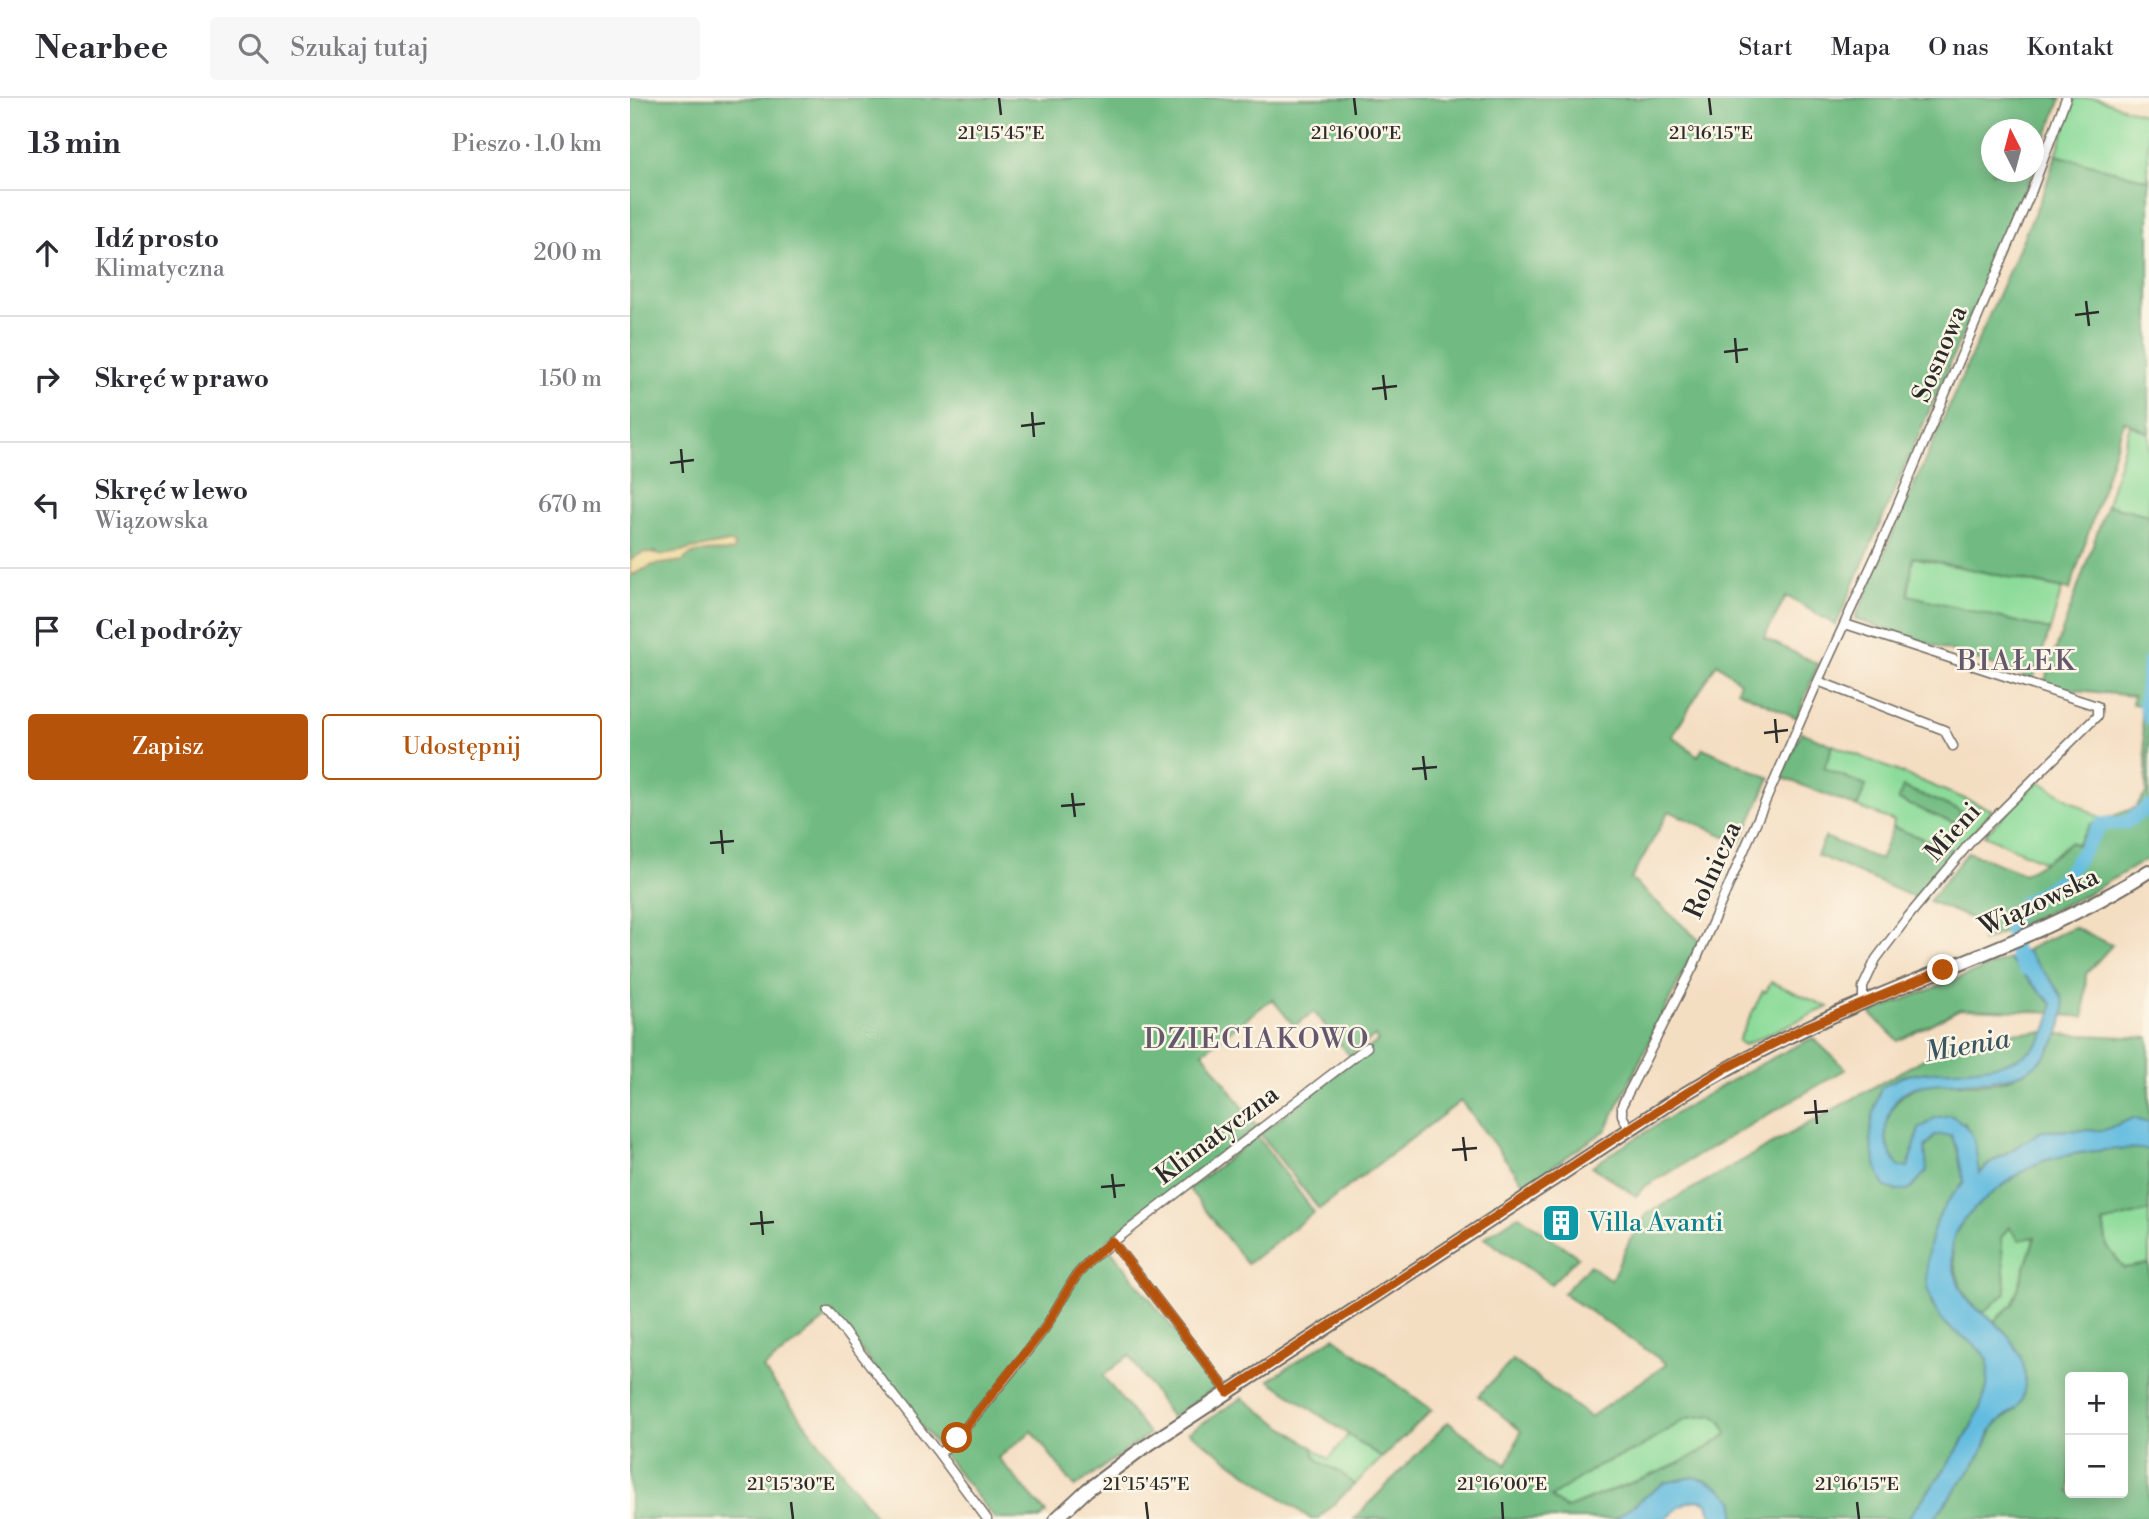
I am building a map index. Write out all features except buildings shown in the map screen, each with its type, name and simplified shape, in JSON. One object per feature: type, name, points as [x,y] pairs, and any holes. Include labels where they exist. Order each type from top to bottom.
[{"type":"main road","name":"Wiązowska","points":[[1056,1519],[1114,1468],[1629,1129],[1750,1055],[1863,1002],[2027,935],[2091,905],[2149,871]]},
{"type":"street","name":"Sosnowa","points":[[1845,624],[2032,190],[2066,98]]},
{"type":"street","name":"Rolnicza","points":[[1629,1129],[1622,1115],[1622,1105],[1693,967],[1845,624]]},
{"type":"street","name":"Mieni","points":[[1845,624],[2097,706],[2097,716],[1990,821],[1907,918],[1876,959],[1863,987],[1863,1002]]},
{"type":"street","points":[[1818,681],[1944,730],[1953,746]]},
{"type":"street","name":"Klimatyczna","points":[[939,1454],[957,1438],[1037,1338],[1076,1276],[1091,1259],[1367,1047]]},
{"type":"street","points":[[1112,1241],[1228,1392]]},
{"type":"street","points":[[828,1311],[987,1519]]},
{"type":"green space","points":[[630,98],[2061,98],[2044,143],[2044,119],[1981,119],[1981,182],[2029,182],[1836,625],[1786,596],[1764,638],[1818,664],[1797,718],[1737,690],[1740,682],[1717,663],[1672,736],[1698,756],[1703,748],[1770,778],[1740,843],[1669,811],[1631,879],[1699,940],[1606,1130],[1525,1185],[1461,1101],[1319,1209],[1260,1134],[1378,1041],[1375,1036],[1350,1056],[1314,1012],[1294,1026],[1272,999],[1203,1052],[1257,1127],[1105,1242],[1218,1386],[1171,1417],[1129,1355],[1103,1376],[1149,1434],[1075,1487],[1032,1431],[998,1458],[1046,1513],[1040,1519],[995,1519],[832,1314],[763,1369],[878,1519],[630,1519],[630,576],[653,565],[683,561],[699,552],[732,551],[729,542],[661,555],[654,552],[630,560]]},
{"type":"green space","points":[[2075,98],[2096,98],[2148,116],[2149,113],[2148,180],[2056,155]]},
{"type":"green space","points":[[2056,155],[2147,180],[2149,178],[2149,433],[2124,421],[2070,590],[1913,557],[1908,595],[2050,630],[2033,679],[1855,619],[2045,189]]},
{"type":"green space","points":[[2130,425],[2149,433],[2149,515],[2107,505]]},
{"type":"green space","points":[[2107,505],[2149,515],[2149,858],[2085,895],[1982,942],[1980,922],[1929,901],[1968,852],[2024,874],[2057,854],[2070,842],[2077,845],[2091,824],[2135,808],[2146,794],[2146,758],[2140,705],[2132,704],[2133,696],[2060,688],[2044,683]]},
{"type":"green space","points":[[1913,557],[2062,589],[2050,630],[1908,595]]},
{"type":"green space","points":[[1801,732],[1833,745],[1824,768],[1866,786],[1857,807],[1781,777]]},
{"type":"green space","points":[[1833,745],[1992,810],[1954,855],[1951,850],[1893,827],[1894,821],[1857,807],[1866,786],[1823,768]],"holes":[[[1903,788],[1960,811],[1956,823],[1898,800]]]},
{"type":"green space","points":[[2039,781],[2103,820],[2091,824],[2077,845],[2070,842],[2045,862],[1984,835]]},
{"type":"green space","points":[[1903,787],[1961,811],[1956,824],[1898,800]]},
{"type":"green space","points":[[1893,827],[1951,850],[1954,855],[1918,899],[1817,855],[1825,837],[1880,860]]},
{"type":"green space","points":[[2073,927],[2112,945],[2086,974],[2084,1017],[2063,1015],[2055,988],[2026,950]]},
{"type":"green space","points":[[2008,959],[2052,1004],[2051,1012],[1960,1009],[1898,1041],[1870,1013]]},
{"type":"green space","points":[[1771,982],[1828,1007],[1744,1045],[1738,1041],[1763,991],[1766,992]]},
{"type":"green space","points":[[2046,1032],[2035,1046],[2007,1063],[1900,1077],[1875,1105],[1895,1190],[1935,1135],[1951,1134],[1957,1148],[1964,1183],[1945,1205],[1931,1303],[1946,1325],[1973,1343],[1988,1359],[1987,1387],[1974,1421],[1942,1473],[1907,1519],[1735,1519],[1735,1502],[1664,1483],[1615,1519],[1354,1519],[1448,1422],[1507,1465],[1521,1431],[1478,1396],[1513,1360],[1590,1417],[1667,1364],[1563,1293],[1590,1265],[1611,1280],[1629,1242],[1647,1214],[1970,1033]],"holes":[[[1713,1415],[1722,1422],[1727,1434],[1709,1447],[1669,1467],[1566,1509],[1551,1497],[1599,1465],[1636,1450],[1687,1418]]]},
{"type":"green space","points":[[2058,1034],[2149,1038],[2149,1123],[2133,1118],[2105,1130],[2042,1131],[1991,1162],[1978,1174],[1965,1123],[1919,1129],[1908,1167],[1899,1167],[1887,1146],[1885,1134],[1895,1103],[1907,1092],[1938,1083],[1992,1083],[2009,1079],[2055,1042]]},
{"type":"green space","points":[[1813,1038],[1846,1069],[1644,1187],[1636,1196],[1592,1166],[1728,1082]]},
{"type":"green space","points":[[1257,1136],[1314,1212],[1247,1264],[1189,1189]]},
{"type":"green space","points":[[2135,1147],[2149,1150],[2149,1211],[2103,1223],[2107,1246],[2124,1268],[2149,1264],[2149,1519],[1934,1519],[1980,1457],[1995,1425],[2016,1409],[2009,1336],[1994,1321],[2013,1304],[2035,1237],[2019,1240],[2009,1227],[2001,1238],[2006,1293],[1983,1313],[1969,1301],[1961,1286],[1953,1256],[1954,1237],[1977,1205],[2012,1178],[2044,1161]]},
{"type":"green space","points":[[2149,1211],[2149,1264],[2124,1268],[2107,1246],[2103,1222]]},
{"type":"green space","points":[[1519,1215],[1578,1257],[1551,1284],[1484,1238]]},
{"type":"green space","points":[[2009,1227],[2035,1236],[2013,1304],[1994,1321],[1983,1313],[2006,1293],[2001,1238]]},
{"type":"green space","points":[[1334,1337],[1432,1410],[1382,1458],[1269,1380]]},
{"type":"green space","points":[[1242,1398],[1312,1447],[1319,1461],[1341,1473],[1354,1485],[1318,1519],[1311,1519],[1189,1432]]},
{"type":"green space","points":[[1713,1415],[1722,1422],[1728,1434],[1690,1458],[1566,1509],[1550,1497],[1599,1465],[1636,1450],[1687,1418]]},
{"type":"green space","points":[[1348,1435],[1382,1458],[1354,1485],[1341,1473],[1319,1461],[1312,1447],[1329,1459]]},
{"type":"sand","points":[[730,542],[735,546],[733,551],[699,552],[683,561],[653,565],[630,576],[630,560],[644,552],[661,555]]},
{"type":"water","points":[[2026,950],[2057,988],[2063,1002],[2064,1011],[2056,1039],[2045,1056],[2018,1075],[1985,1081],[1922,1085],[1902,1094],[1891,1109],[1886,1128],[1887,1146],[1895,1162],[1899,1167],[1908,1167],[1919,1129],[1935,1118],[1950,1115],[1971,1133],[1979,1174],[1991,1163],[2042,1131],[2105,1130],[2133,1118],[2149,1123],[2149,1150],[2091,1151],[2034,1165],[1975,1208],[1957,1230],[1952,1256],[1959,1283],[1972,1305],[2001,1328],[2014,1345],[2023,1364],[2025,1384],[2019,1405],[1995,1425],[1978,1459],[1934,1519],[1907,1519],[1953,1456],[1974,1421],[1987,1387],[1988,1359],[1947,1325],[1937,1313],[1928,1282],[1929,1248],[1938,1217],[1964,1183],[1957,1148],[1951,1135],[1935,1135],[1925,1147],[1927,1171],[1909,1190],[1895,1190],[1885,1187],[1875,1161],[1871,1138],[1873,1115],[1881,1088],[1898,1078],[1926,1072],[1997,1065],[2018,1058],[2035,1047],[2047,1029],[2052,1004],[2008,959]]},
{"type":"water","points":[[1693,1477],[1711,1483],[1735,1502],[1735,1519],[1714,1519],[1706,1502],[1694,1500],[1684,1504],[1665,1519],[1615,1519],[1664,1483]]},
{"type":"waterway","name":"Mienia","points":[[2149,662],[2145,704],[2149,718]]},
{"type":"waterway","name":"Mienia","points":[[2025,969],[2012,940],[2013,916],[2019,908],[2063,877],[2102,824],[2125,823],[2149,807]]},
{"type":"place","name":"Villa Avanti","points":[[1561,1223]]},
{"type":"district","name":"BIAŁEK","points":[[2017,661]]},
{"type":"district","name":"DZIECIAKOWO","points":[[1257,1039]]},
{"type":"route","points":[[957,1438],[1045,1328],[1076,1276],[1112,1241],[1228,1392],[1726,1068],[1802,1029],[1943,970]]}]
